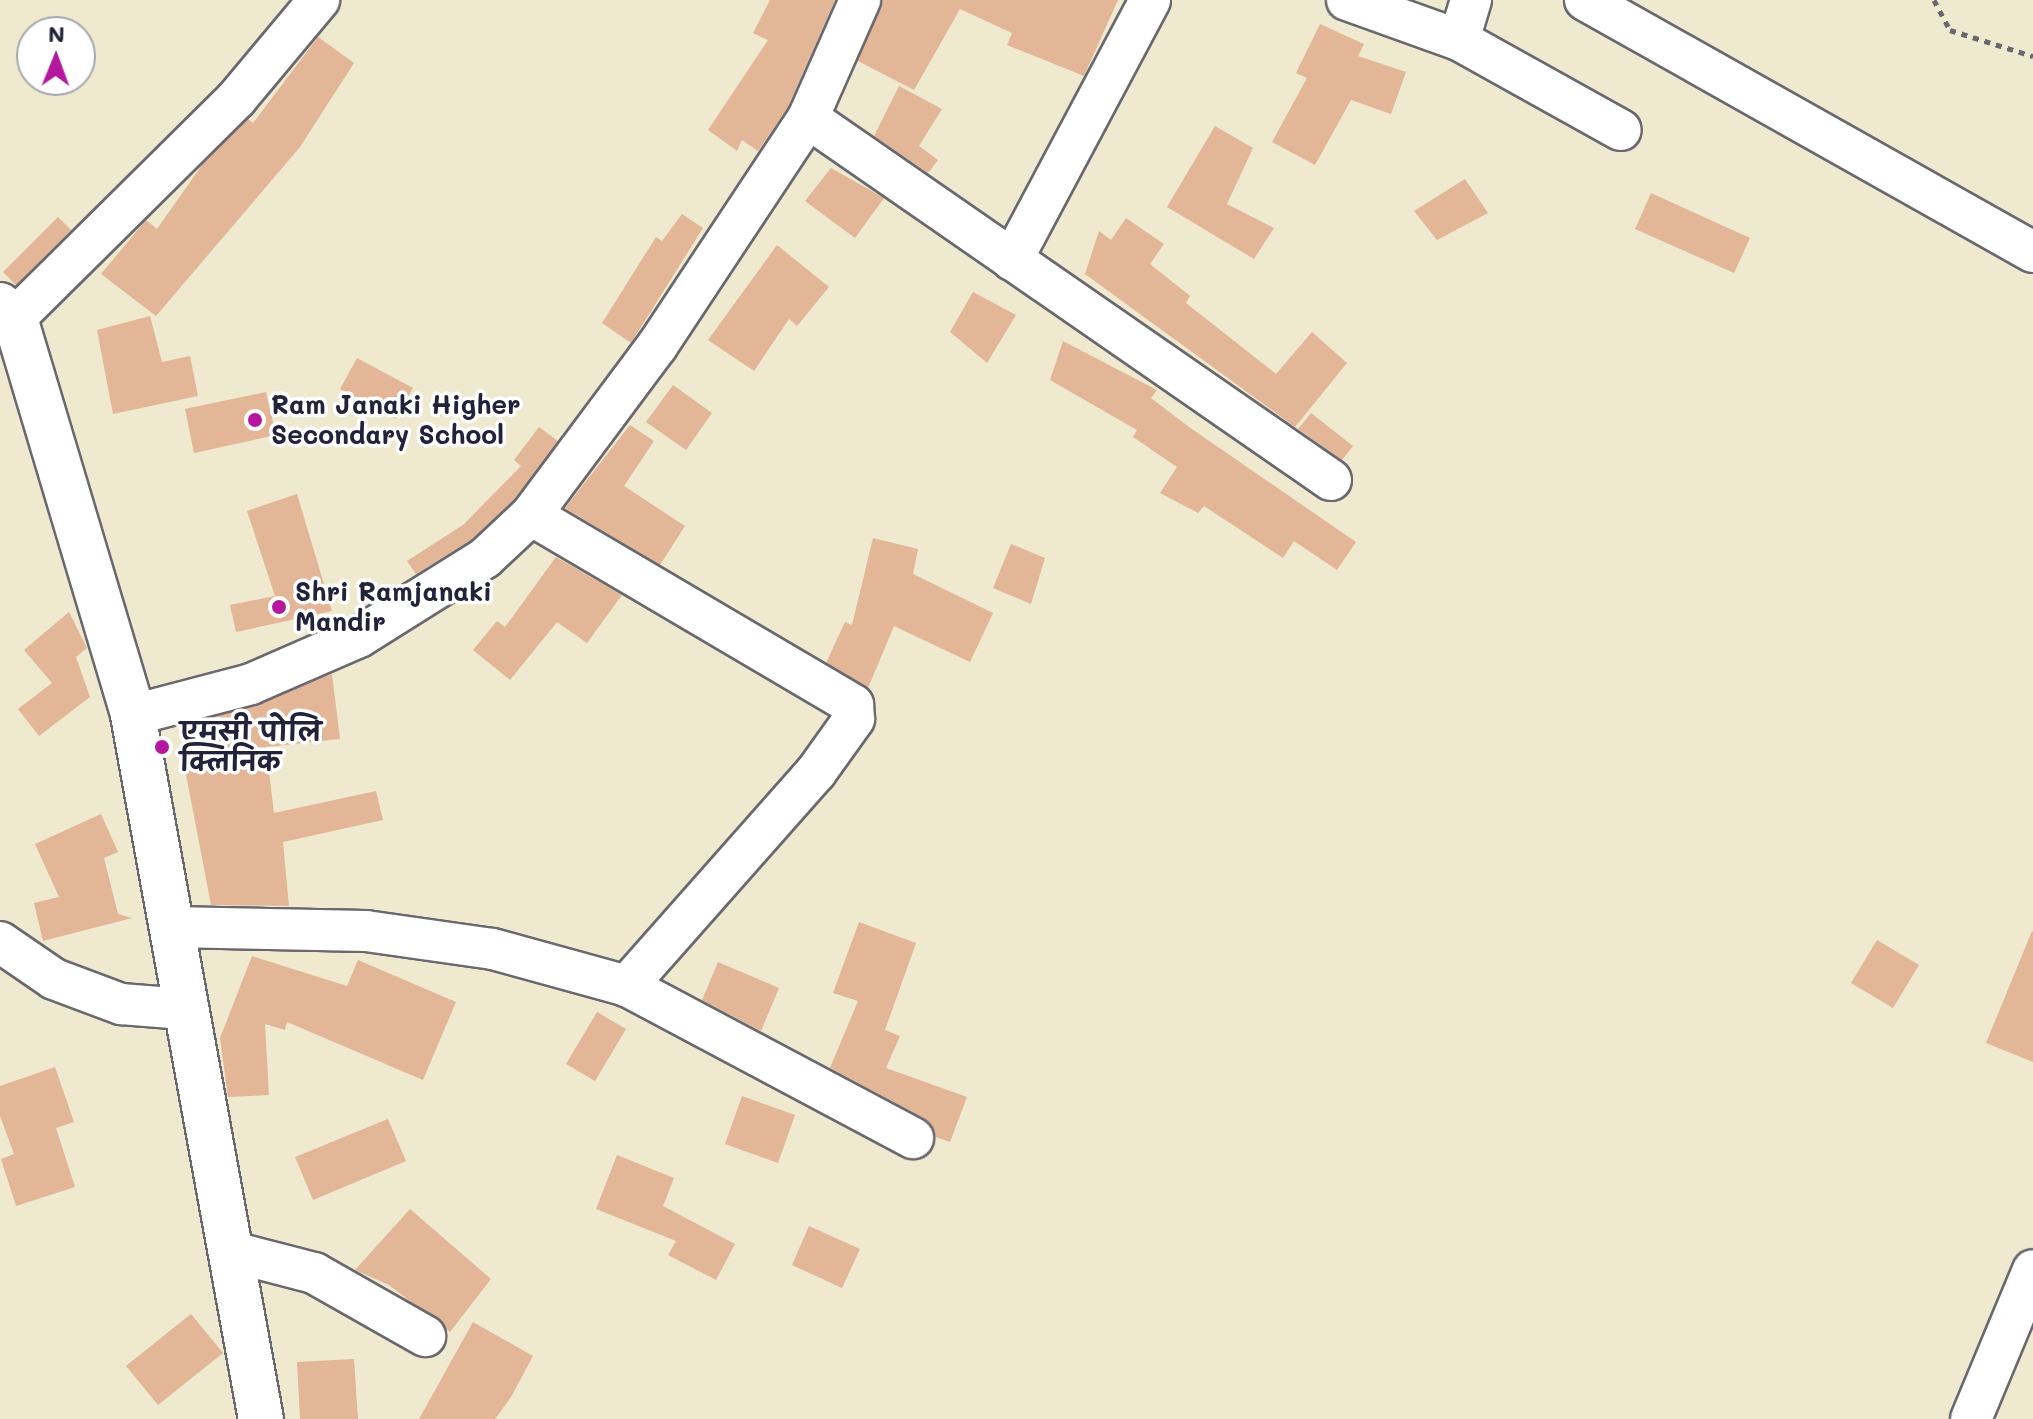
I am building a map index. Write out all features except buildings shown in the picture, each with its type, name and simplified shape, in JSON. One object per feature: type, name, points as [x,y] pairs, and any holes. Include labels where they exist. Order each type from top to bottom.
[{"type":"street","points":[[261,1419],[248,1375],[233,1252],[184,1009],[133,715],[7,311],[237,98],[319,0]]},
{"type":"street","points":[[133,715],[251,684],[359,637],[485,558],[531,515],[657,346],[808,118],[860,0]]},
{"type":"street","points":[[1012,260],[1150,0]]},
{"type":"street","points":[[1347,0],[1459,40],[1621,130]]},
{"type":"street","points":[[1459,40],[1471,0]]},
{"type":"street","points":[[1585,0],[2033,252]]},
{"type":"street","points":[[808,118],[1331,480]]},
{"type":"street","points":[[531,515],[853,705],[854,719],[816,772],[627,986]]},
{"type":"street","points":[[172,927],[366,931],[493,949],[627,986],[913,1138]]},
{"type":"street","points":[[0,942],[54,979],[121,1004],[184,1009]]},
{"type":"street","points":[[233,1252],[314,1273],[425,1336]]},
{"type":"street","points":[[1971,1419],[2033,1270]]},
{"type":"path","points":[[1934,0],[1950,30],[2033,56]]},
{"type":"place","name":"Ram Janaki Higher Secondary School","points":[[255,420]]},
{"type":"place","name":"Shri Ramjanaki Mandir","points":[[279,607]]},
{"type":"place","name":"एमसी पोलि क्लिनिक","points":[[162,747]]}]
